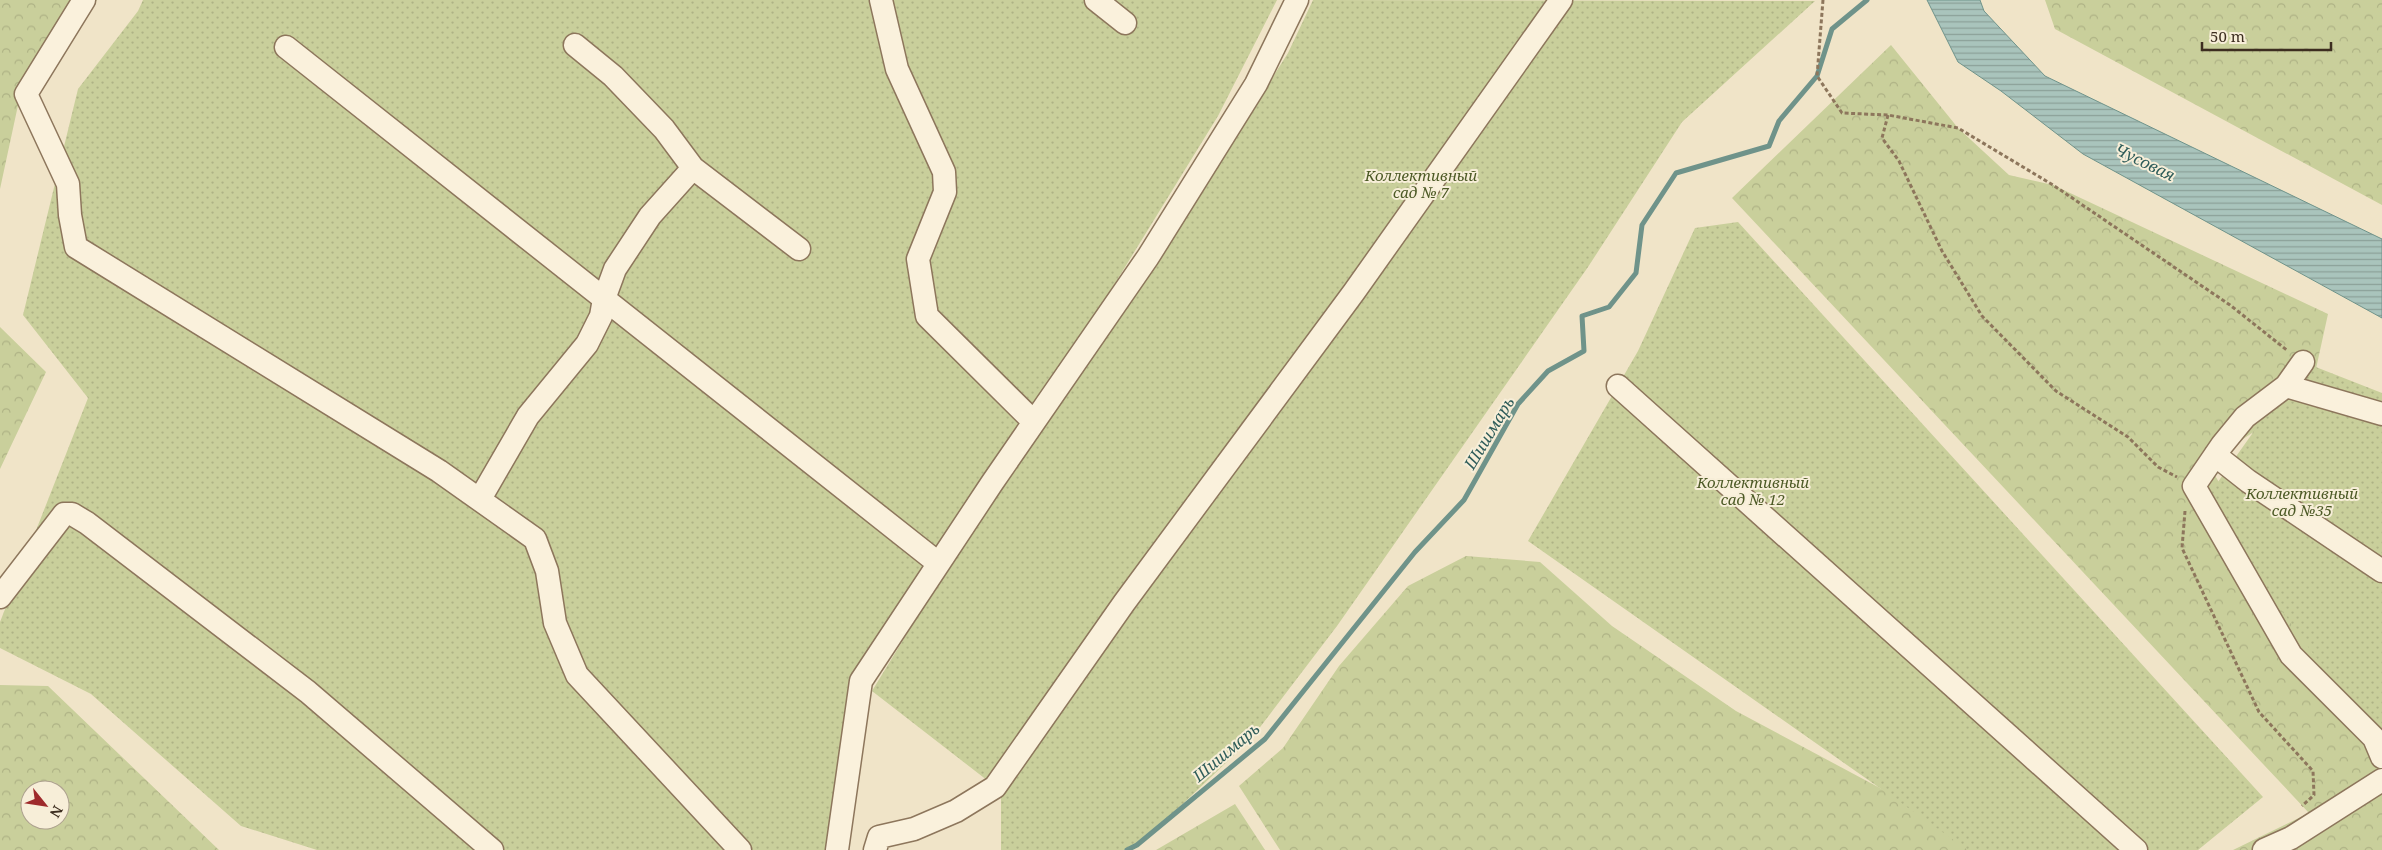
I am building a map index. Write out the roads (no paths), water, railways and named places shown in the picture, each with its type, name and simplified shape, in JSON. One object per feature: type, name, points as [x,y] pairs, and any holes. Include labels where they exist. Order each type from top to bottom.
[{"type":"lane","points":[[84,0],[26,94],[68,184],[76,248],[422,461],[535,538],[547,571],[554,623],[577,675],[740,850]]},
{"type":"lane","points":[[881,0],[897,69],[944,172],[945,192],[918,259],[926,316],[1034,422]]},
{"type":"lane","points":[[1096,0],[1125,23]]},
{"type":"lane","points":[[837,850],[861,680],[938,563],[1148,256],[1251,92],[1297,0]]},
{"type":"lane","points":[[875,850],[880,837],[914,829],[956,811],[995,787],[1124,603],[1354,292],[1561,0]]},
{"type":"lane","points":[[575,45],[614,76],[664,129],[693,168],[799,249]]},
{"type":"lane","points":[[286,46],[938,563]]},
{"type":"lane","points":[[480,499],[528,416],[587,344],[601,316],[604,299],[615,269],[650,216],[693,168]]},
{"type":"lane","points":[[2303,362],[2286,386],[2245,417],[2215,455],[2194,486],[2291,655],[2374,738],[2382,757]]},
{"type":"lane","points":[[1618,386],[2136,850]]},
{"type":"lane","points":[[2286,386],[2382,414]]},
{"type":"lane","points":[[2215,455],[2248,481],[2382,571]]},
{"type":"lane","points":[[0,597],[64,514],[72,514],[308,692],[492,850]]},
{"type":"lane","points":[[2264,850],[2291,838],[2382,780]]},
{"type":"water","name":"Чусовая","points":[[1927,0],[1980,0],[1984,11],[2045,76],[2382,239],[2382,318],[2083,154],[2001,91],[1958,62]]},
{"type":"waterway","name":"Шишмарь","points":[[1127,850],[1137,845],[1265,739],[1415,552],[1464,500],[1518,404],[1548,371],[1584,351],[1582,316],[1609,307],[1636,273],[1642,225],[1676,173],[1769,146],[1779,121],[1817,76],[1832,29],[1867,0]]},
{"type":"park label","name":"Коллективный сад № 7","points":[[1421,184]]},
{"type":"park label","name":"Коллективный сад № 12","points":[[1753,492]]},
{"type":"park label","name":"Коллективный сад №35","points":[[2302,502]]}]
